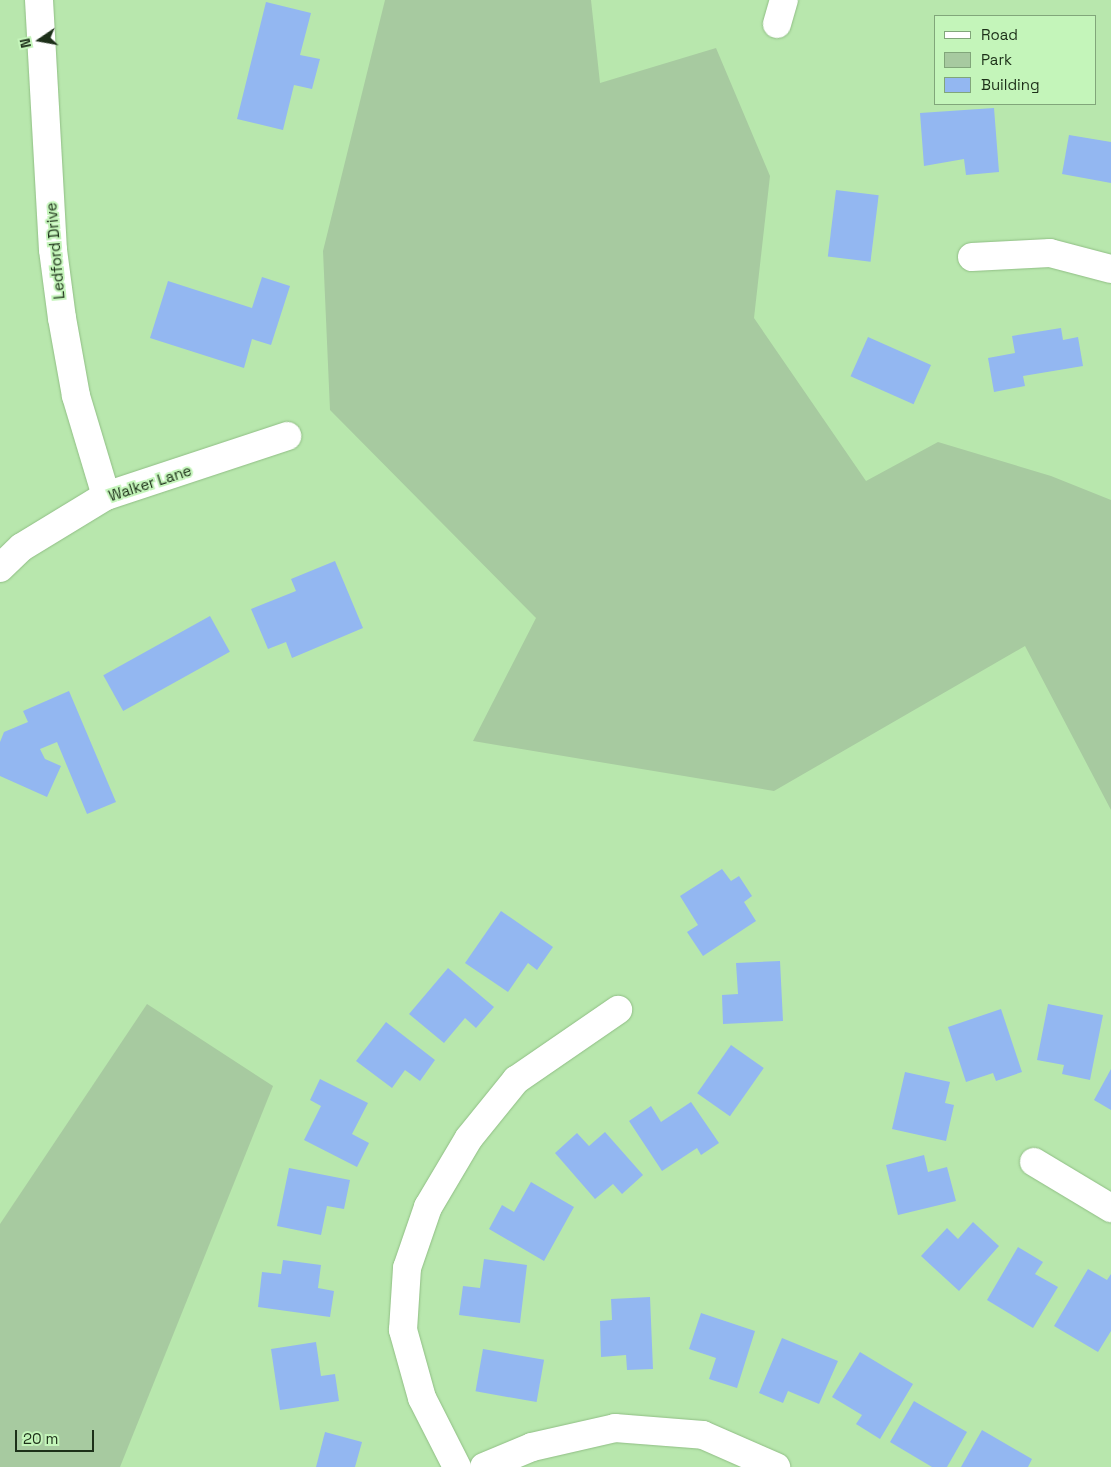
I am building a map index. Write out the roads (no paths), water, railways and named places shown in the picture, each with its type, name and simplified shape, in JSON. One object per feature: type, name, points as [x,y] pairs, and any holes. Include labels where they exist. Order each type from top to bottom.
[{"type":"street","name":"Ledford Drive","points":[[39,0],[53,250],[62,318],[76,396],[106,496]]},
{"type":"street","points":[[972,256],[1050,253],[1111,269]]},
{"type":"street","name":"Walker Lane","points":[[0,568],[22,547],[106,496],[287,436]]},
{"type":"street","points":[[457,1467],[422,1398],[403,1330],[406,1268],[428,1207],[469,1138],[510,1087],[618,1010]]},
{"type":"street","points":[[1034,1162],[1111,1208]]},
{"type":"street","points":[[484,1467],[532,1447],[615,1428],[703,1435],[776,1467]]}]
